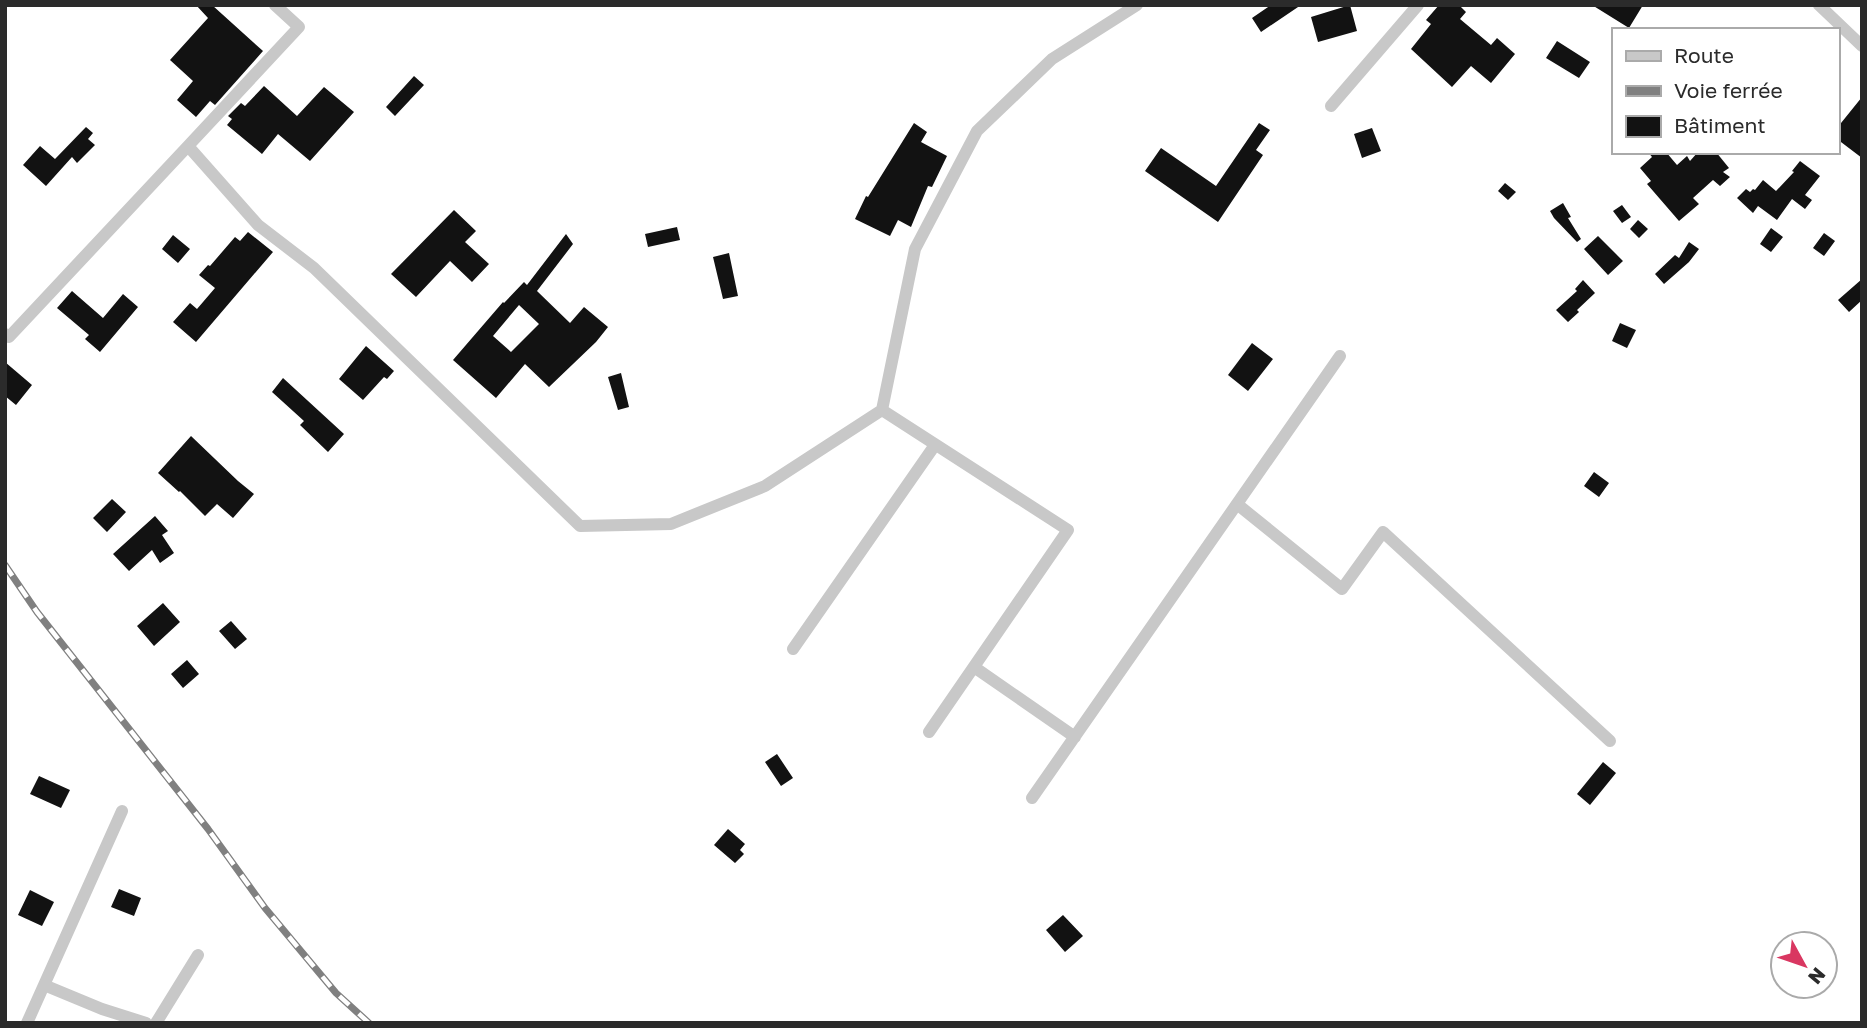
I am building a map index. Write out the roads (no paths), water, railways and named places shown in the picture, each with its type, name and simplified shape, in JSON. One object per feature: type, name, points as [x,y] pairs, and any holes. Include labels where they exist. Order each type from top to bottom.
[{"type":"street","points":[[5,334],[9,337],[299,27],[275,5]]},
{"type":"street","points":[[188,146],[258,225],[314,268],[580,526],[671,524],[765,486],[882,410],[915,249],[977,131],[1052,58],[1137,5]]},
{"type":"street","points":[[1331,106],[1418,5]]},
{"type":"street","points":[[1819,5],[1862,46]]},
{"type":"street","points":[[1032,798],[1340,356]]},
{"type":"street","points":[[882,410],[1068,530],[929,732]]},
{"type":"street","points":[[793,649],[935,445]]},
{"type":"street","points":[[1237,504],[1342,589],[1384,533],[1610,741]]},
{"type":"street","points":[[974,667],[1075,737]]},
{"type":"street","points":[[27,1023],[122,811]]},
{"type":"street","points":[[156,1023],[198,956]]},
{"type":"street","points":[[44,985],[102,1009],[146,1023]]},
{"type":"railway","points":[[5,565],[37,612],[208,829],[265,908],[336,993],[369,1023]]}]
